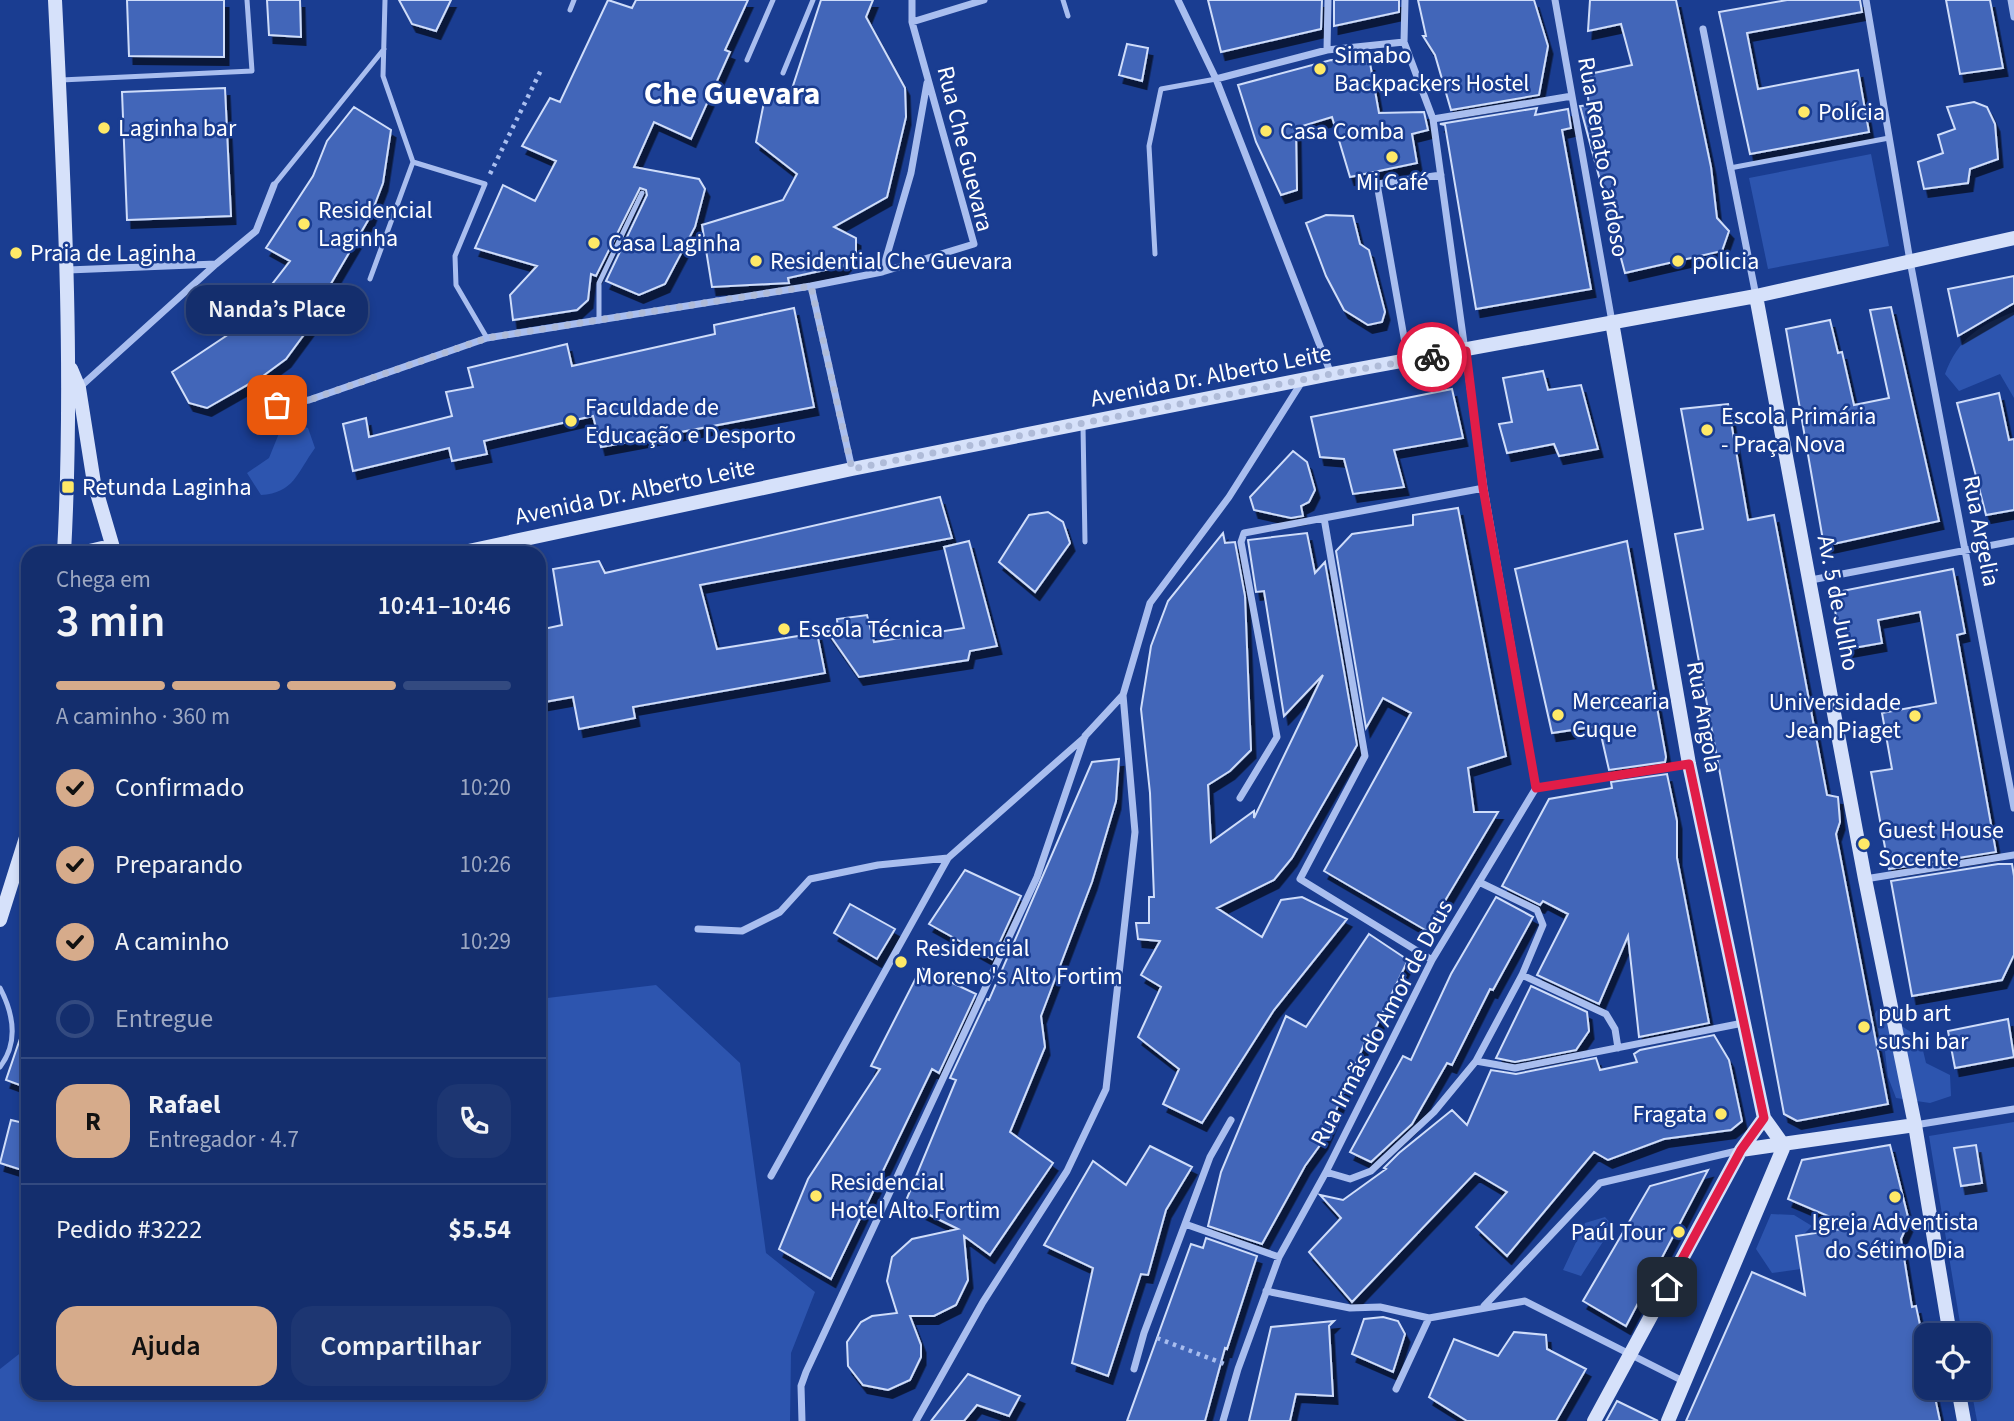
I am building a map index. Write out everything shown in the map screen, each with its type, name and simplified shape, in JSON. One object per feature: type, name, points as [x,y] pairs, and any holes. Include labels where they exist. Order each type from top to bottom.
[{"type":"street","points":[[55,0],[68,270],[69,365],[64,546]]},
{"type":"street","name":"Rua Che Guevara","points":[[277,405],[309,400],[487,338],[811,286],[882,272],[974,244],[912,22],[912,0]]},
{"type":"street","points":[[912,22],[984,0]]},
{"type":"street","points":[[1178,0],[1216,79],[1331,374]]},
{"type":"street","points":[[1327,50],[1328,0]]},
{"type":"street","points":[[1405,0],[1404,42],[1433,119],[1483,488],[1536,788],[1689,764]]},
{"type":"street","name":"Rua Renato Cardoso","points":[[1555,0],[1612,322]]},
{"type":"street","name":"Rua Argelia","points":[[1866,0],[1910,261],[2014,808]]},
{"type":"street","points":[[2011,0],[2014,17]]},
{"type":"street","points":[[1703,29],[1756,296]]},
{"type":"street","points":[[1216,79],[1327,50],[1404,42]]},
{"type":"street","points":[[882,272],[911,173],[928,79]]},
{"type":"street","points":[[1433,119],[1572,96]]},
{"type":"street","points":[[1409,361],[1377,184],[1441,175]]},
{"type":"street","points":[[79,388],[256,231],[274,185]]},
{"type":"street","name":"Avenida Dr. Alberto Leite","points":[[492,546],[852,469],[1331,374],[1756,296],[2014,239]]},
{"type":"street","points":[[68,270],[216,264]]},
{"type":"street","points":[[811,286],[852,469]]},
{"type":"street","name":"Av. 5 de Julho","points":[[1756,296],[1865,879],[1915,1125],[1948,1323]]},
{"type":"street","name":"Rua Angola","points":[[1612,322],[1689,764],[1764,1118],[1784,1146]]},
{"type":"street","points":[[69,365],[79,388],[94,483],[113,546]]},
{"type":"street","points":[[916,1421],[983,1302],[1067,1171],[1106,1089],[1135,832],[1123,695],[1150,603],[1229,497],[1303,380]]},
{"type":"street","points":[[1240,798],[1278,737],[1241,542],[1244,533],[1483,488]]},
{"type":"street","points":[[1324,518],[1366,756],[1300,879],[1432,960]]},
{"type":"street","points":[[1811,580],[2014,541]]},
{"type":"street","points":[[771,1176],[948,858],[1085,736],[1123,695]]},
{"type":"street","points":[[802,1421],[801,1386],[806,1372],[1037,877],[1085,736]]},
{"type":"street","name":"Rua Irmãs do Amor de Deus","points":[[1223,1421],[1238,1369],[1279,1257],[1326,1172],[1432,960],[1536,788]]},
{"type":"street","points":[[0,920],[21,855]]},
{"type":"street","points":[[1865,879],[2014,855]]},
{"type":"street","points":[[698,929],[742,931],[780,912],[810,879],[878,865],[948,858]]},
{"type":"street","points":[[1326,1172],[1350,1179],[1371,1171],[1434,1112],[1476,1061],[1522,975],[1543,925],[1537,910],[1479,882]]},
{"type":"street","points":[[1522,975],[1606,1014],[1615,1029],[1618,1048]]},
{"type":"street","points":[[1476,1061],[1515,1068],[1744,1023]]},
{"type":"street","points":[[1484,1306],[1600,1183],[1741,1150],[1784,1146],[2014,1109]]},
{"type":"street","points":[[1594,1421],[1741,1150],[1764,1118]]},
{"type":"street","points":[[1134,1370],[1143,1333],[1210,1157],[1231,1120]]},
{"type":"street","points":[[1668,1421],[1784,1146]]},
{"type":"street","points":[[1185,1224],[1279,1257]]},
{"type":"street","points":[[1266,1291],[1350,1308],[1380,1307],[1429,1318],[1484,1306],[1525,1301],[1686,1382]]},
{"type":"street","points":[[1396,1389],[1429,1318]]},
{"type":"street","points":[[1960,1400],[1964,1421]]},
{"type":"lane","points":[[59,80],[252,71],[247,0]]},
{"type":"lane","points":[[370,279],[413,162],[383,76],[385,0]]},
{"type":"lane","points":[[570,10],[574,0]]},
{"type":"lane","points":[[747,60],[773,0]]},
{"type":"lane","points":[[783,73],[813,0]]},
{"type":"lane","points":[[1063,0],[1068,16]]},
{"type":"lane","points":[[274,185],[384,49]]},
{"type":"lane","points":[[1155,254],[1149,146],[1161,89],[1216,79]]},
{"type":"lane","points":[[1730,168],[1889,138]]},
{"type":"lane","points":[[413,162],[485,184],[455,256],[456,285],[487,338]]},
{"type":"lane","points":[[599,321],[599,283],[642,193]]},
{"type":"lane","points":[[1083,425],[1085,542]]},
{"type":"lane","points":[[0,988],[10,1009],[13,1035],[6,1060],[0,1067]]},
{"type":"path","points":[[485,184],[542,68]]},
{"type":"path","points":[[1143,1333],[1238,1369]]},
{"type":"shaded area","points":[[1871,154],[1889,246],[1768,269],[1749,178]]},
{"type":"shaded area","points":[[2014,312],[2014,398],[2000,374],[1959,391],[1945,374],[1956,351],[1972,334]]},
{"type":"shaded area","points":[[284,421],[308,428],[315,448],[288,486],[261,495],[247,473],[269,458]]},
{"type":"shaded area","points":[[656,985],[740,1063],[766,1253],[815,1292],[791,1353],[790,1421],[0,1421],[0,1369],[21,1352],[21,1400],[546,1400],[546,998]]},
{"type":"shaded area","points":[[1877,1010],[1920,1038],[1926,1063],[1950,1075],[1951,1096],[1930,1103],[1896,1098],[1888,1077],[1884,1043],[1869,1025]]},
{"type":"shaded area","points":[[2014,1122],[2014,1421],[1977,1421],[1973,1400],[1991,1400],[1991,1323],[1960,1323],[1929,1136]]},
{"type":"shaded area","points":[[1771,1214],[1794,1215],[1812,1226],[1797,1241],[1801,1269],[1772,1273],[1756,1249]]},
{"type":"shaded area","points":[[1605,1217],[1613,1226],[1581,1276],[1563,1270],[1585,1223]]},
{"type":"building","points":[[127,0],[224,0],[224,57],[129,56]]},
{"type":"building","points":[[267,0],[300,0],[301,37],[269,35]]},
{"type":"building","points":[[399,0],[451,0],[436,31],[412,24]]},
{"type":"building","points":[[608,0],[632,8],[636,0],[748,0],[725,50],[730,52],[691,139],[654,122],[634,167],[699,179],[705,189],[695,227],[665,284],[639,295],[606,281],[647,195],[646,190],[640,188],[596,276],[591,274],[588,300],[577,310],[513,320],[510,295],[537,266],[475,248],[503,185],[535,201],[556,161],[522,146],[550,98],[560,102]]},
{"type":"building","points":[[821,0],[873,0],[866,17],[905,88],[906,117],[887,197],[834,227],[856,238],[856,252],[843,266],[788,278],[789,283],[712,287],[702,225],[783,200],[797,174],[756,142],[765,97],[788,101]]},
{"type":"building","points":[[1208,0],[1322,0],[1321,29],[1221,52]]},
{"type":"building","points":[[1334,0],[1399,0],[1399,12],[1334,26]]},
{"type":"building","points":[[1418,0],[1534,0],[1548,46],[1539,95],[1451,110],[1435,55],[1423,36],[1426,36]]},
{"type":"building","points":[[1590,0],[1676,0],[1711,167],[1717,218],[1729,231],[1722,251],[1625,273],[1580,106],[1589,105],[1586,83],[1594,73],[1632,65],[1621,24],[1588,31]]},
{"type":"building","name":"Polícia","points":[[1787,0],[1860,0],[1862,12],[1747,33],[1758,89],[1858,70],[1869,132],[1750,154],[1719,12]]},
{"type":"building","points":[[1946,0],[1990,0],[2003,68],[1960,74]]},
{"type":"building","points":[[1127,44],[1148,48],[1142,81],[1119,75]]},
{"type":"building","points":[[1331,60],[1370,63],[1379,113],[1424,112],[1428,130],[1412,134],[1417,163],[1350,177],[1332,117],[1296,128],[1297,190],[1281,195],[1256,142],[1238,85]]},
{"type":"building","points":[[225,88],[231,216],[127,220],[122,92]]},
{"type":"building","points":[[1974,102],[1987,107],[1995,124],[1998,159],[1970,169],[1968,183],[1924,189],[1918,162],[1943,153],[1938,135],[1955,129],[1947,107]]},
{"type":"building","points":[[354,107],[391,130],[383,183],[370,217],[322,299],[314,321],[286,359],[263,376],[207,408],[189,403],[172,372],[238,328],[290,261],[266,248],[313,176],[327,141]]},
{"type":"building","points":[[1537,108],[1535,115],[1568,109],[1571,128],[1562,130],[1591,289],[1476,309],[1445,125],[1440,124]]},
{"type":"building","points":[[1326,215],[1353,216],[1360,244],[1369,250],[1385,312],[1382,322],[1368,325],[1344,310],[1326,276],[1306,223]]},
{"type":"building","points":[[2014,276],[2014,303],[1958,336],[1948,289]]},
{"type":"building","points":[[1891,307],[1939,521],[1824,546],[1786,329],[1830,320],[1838,353],[1842,352],[1854,405],[1889,398],[1870,310]]},
{"type":"building","points":[[794,308],[814,407],[601,447],[593,416],[484,441],[487,454],[452,461],[449,448],[353,471],[343,424],[366,418],[369,437],[452,416],[446,392],[473,387],[468,368],[567,344],[572,366],[715,334],[714,325]]},
{"type":"building","points":[[1543,371],[1548,390],[1581,385],[1598,449],[1559,456],[1554,444],[1507,453],[1499,424],[1512,422],[1503,378]]},
{"type":"building","points":[[1452,389],[1463,438],[1394,450],[1404,487],[1353,494],[1344,459],[1320,457],[1311,417]]},
{"type":"building","points":[[1999,393],[2009,440],[2014,439],[2014,510],[1986,515],[1957,403]]},
{"type":"building","points":[[1728,404],[1748,520],[1774,515],[1827,795],[1838,797],[1840,822],[1836,834],[1888,1104],[1797,1121],[1784,1114],[1675,534],[1703,529],[1681,409]]},
{"type":"building","points":[[1293,451],[1307,462],[1315,490],[1309,502],[1301,506],[1303,516],[1291,518],[1254,510],[1250,497]]},
{"type":"building","points":[[940,497],[952,538],[700,585],[717,649],[817,633],[825,673],[633,707],[635,718],[579,729],[573,697],[546,702],[546,628],[562,625],[553,569],[599,561],[605,573]]},
{"type":"building","points":[[1458,508],[1506,756],[1468,768],[1474,812],[1498,812],[1427,931],[1324,871],[1411,713],[1383,698],[1366,728],[1336,551],[1352,534],[1413,525],[1413,515]]},
{"type":"building","points":[[1048,512],[1063,522],[1070,543],[1035,592],[999,562],[1029,515]]},
{"type":"building","points":[[1223,533],[1225,543],[1235,542],[1245,596],[1251,750],[1230,771],[1208,785],[1211,842],[1254,811],[1254,818],[1323,675],[1284,716],[1264,591],[1256,592],[1248,540],[1307,533],[1315,573],[1325,562],[1357,745],[1292,858],[1274,880],[1217,908],[1262,937],[1281,900],[1302,897],[1347,919],[1274,1010],[1202,1123],[1163,1104],[1179,1069],[1138,1037],[1161,987],[1141,975],[1160,941],[1138,939],[1136,923],[1149,923],[1149,897],[1154,897],[1150,793],[1141,709],[1151,646],[1168,601]]},
{"type":"building","points":[[969,541],[997,646],[970,651],[968,660],[859,677],[827,631],[838,629],[837,619],[867,615],[874,642],[964,628],[944,547]]},
{"type":"building","points":[[1627,541],[1666,757],[1665,762],[1609,770],[1599,726],[1552,733],[1515,569]]},
{"type":"building","name":"Universidade Jean Piaget","points":[[1953,569],[1965,633],[1957,635],[1996,852],[1889,869],[1871,772],[1892,769],[1882,713],[1936,703],[1920,612],[1878,620],[1882,643],[1842,650],[1832,593]]},
{"type":"building","points":[[1119,759],[1116,801],[1092,882],[1041,1016],[1045,1047],[1010,1132],[1053,1163],[990,1255],[964,1236],[968,1280],[956,1305],[934,1316],[910,1316],[921,1345],[921,1357],[910,1380],[888,1390],[863,1385],[848,1366],[847,1342],[861,1322],[872,1316],[897,1313],[887,1281],[892,1257],[912,1239],[958,1229],[905,1203],[956,1080],[950,1078],[987,999],[989,1000],[1092,762]]},
{"type":"building","points":[[1667,774],[1677,821],[1677,858],[1709,1023],[1639,1037],[1628,936],[1599,1004],[1537,975],[1568,914],[1543,901],[1540,905],[1502,886],[1549,799],[1612,788],[1611,782]]},
{"type":"building","points":[[2012,864],[2014,876],[2014,955],[2002,980],[1912,996],[1891,881]]},
{"type":"building","points":[[965,870],[1021,896],[992,959],[929,924]]},
{"type":"building","points":[[1496,897],[1533,917],[1493,990],[1490,989],[1452,1065],[1447,1063],[1412,1124],[1371,1162],[1350,1152],[1403,1056],[1411,1060],[1451,974]]},
{"type":"building","points":[[850,904],[895,929],[877,959],[834,933]]},
{"type":"building","points":[[1369,934],[1408,960],[1371,1037],[1368,1035],[1323,1141],[1305,1166],[1262,1244],[1208,1226],[1221,1172],[1286,1016],[1306,1027]]},
{"type":"building","points":[[921,968],[976,994],[939,1073],[932,1069],[831,1279],[779,1249],[808,1179],[880,1069],[871,1066]]},
{"type":"building","points":[[1531,986],[1587,1012],[1589,1031],[1576,1050],[1515,1062],[1496,1058]]},
{"type":"building","points":[[2008,1019],[2014,1057],[1955,1068],[1948,1031]]},
{"type":"building","points":[[1714,1035],[1729,1060],[1742,1121],[1731,1130],[1664,1139],[1608,1160],[1594,1152],[1507,1256],[1476,1227],[1507,1192],[1475,1173],[1352,1302],[1309,1252],[1341,1218],[1320,1195],[1343,1200],[1386,1169],[1384,1168],[1399,1153],[1452,1110],[1467,1125],[1491,1070],[1516,1074],[1596,1058],[1600,1070],[1637,1062],[1634,1054],[1640,1050]]},
{"type":"building","points":[[21,1036],[21,1085],[6,1080]]},
{"type":"building","points":[[11,1120],[21,1122],[21,1170],[0,1163]]},
{"type":"building","points":[[1890,1145],[1909,1221],[1901,1239],[1912,1307],[1916,1306],[1920,1323],[1914,1323],[1914,1400],[1936,1400],[1940,1421],[1686,1421],[1752,1272],[1805,1295],[1796,1236],[1854,1227],[1788,1199],[1802,1160]]},
{"type":"building","points":[[1976,1145],[1982,1183],[1961,1186],[1954,1148]]},
{"type":"building","points":[[1150,1146],[1192,1167],[1166,1210],[1148,1275],[1141,1274],[1108,1376],[1072,1363],[1093,1268],[1044,1245],[1093,1161],[1126,1185]]},
{"type":"building","points":[[1708,1170],[1626,1326],[1583,1301],[1650,1186]]},
{"type":"building","points":[[1206,1238],[1257,1256],[1227,1349],[1225,1348],[1205,1421],[1127,1421],[1191,1244],[1203,1248]]},
{"type":"building","points":[[1383,1317],[1398,1321],[1405,1334],[1393,1372],[1352,1354],[1364,1319]]},
{"type":"building","points":[[1334,1321],[1329,1326],[1333,1396],[1296,1394],[1290,1421],[1249,1421],[1271,1327]]},
{"type":"building","points":[[1514,1332],[1546,1335],[1547,1349],[1586,1369],[1556,1421],[1467,1421],[1429,1397],[1454,1339],[1498,1356]]},
{"type":"building","points":[[968,1374],[1020,1396],[1009,1416],[977,1405],[964,1421],[931,1421]]},
{"type":"building","points":[[1617,1401],[1658,1421],[1606,1421]]},
{"type":"way so far","points":[[277,405],[309,400],[487,338],[811,286],[852,469],[1331,374],[1432,357]]},
{"type":"place","name":"Simabo Backpackers Hostel","points":[[1320,69]]},
{"type":"place","name":"Polícia","points":[[1804,112]]},
{"type":"place","name":"Laginha bar","points":[[104,128]]},
{"type":"place","name":"Casa Comba","points":[[1266,131]]},
{"type":"place","name":"Mi Café","points":[[1392,157]]},
{"type":"place","name":"Residencial Laginha","points":[[304,224]]},
{"type":"place","name":"Casa Laginha","points":[[594,243]]},
{"type":"place","name":"Praia de Laginha","points":[[16,253]]},
{"type":"place","name":"Residential Che Guevara","points":[[756,261]]},
{"type":"place","name":"policia","points":[[1678,261]]},
{"type":"place","name":"Nanda’s Place","points":[[277,405]]},
{"type":"place","name":"Faculdade de Educação e Desporto","points":[[571,421]]},
{"type":"place","name":"Escola Primária - Praça Nova","points":[[1707,430]]},
{"type":"place","name":"Retunda Laginha","points":[[68,487]]},
{"type":"place","name":"Escola Técnica","points":[[784,629]]},
{"type":"place","name":"Mercearia Cuque","points":[[1558,715]]},
{"type":"place","name":"Universidade Jean Piaget","points":[[1915,716]]},
{"type":"place","name":"Guest House Socente","points":[[1864,844]]},
{"type":"place","name":"Residencial Moreno's Alto Fortim","points":[[901,962]]},
{"type":"place","name":"pub art sushi bar","points":[[1864,1027]]},
{"type":"place","name":"Fragata","points":[[1721,1114]]},
{"type":"place","name":"Residencial Hotel Alto Fortim","points":[[816,1196]]},
{"type":"place","name":"Igreja Adventista do Sétimo Dia","points":[[1895,1197]]},
{"type":"place","name":"Paúl Tour","points":[[1679,1232]]},
{"type":"district","name":"Che Guevara","points":[[732,94]]},
{"type":"route","points":[[1432,357],[1466,351],[1483,488],[1536,788],[1689,764],[1764,1118],[1741,1150],[1667,1287]]}]
